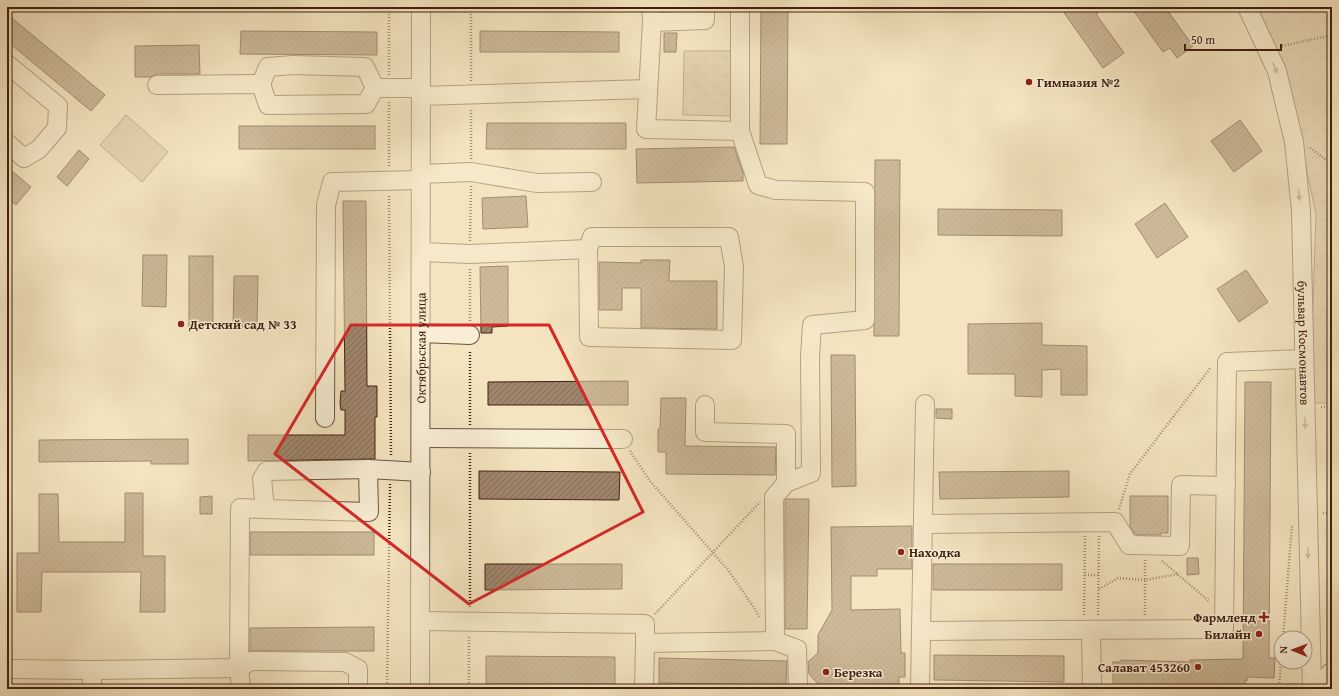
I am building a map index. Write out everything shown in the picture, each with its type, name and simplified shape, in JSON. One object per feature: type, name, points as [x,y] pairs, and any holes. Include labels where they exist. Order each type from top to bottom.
[{"type":"main road","points":[[1314,687],[1332,674]]},
{"type":"street","name":"Октябрьская улица","points":[[420,689],[421,7]]},
{"type":"street","points":[[705,7],[705,20],[652,15],[646,129],[740,131]]},
{"type":"street","points":[[740,7],[740,131],[758,185],[776,190],[865,192],[865,320],[812,325],[810,357],[811,473],[786,483],[774,498],[775,641]]},
{"type":"street","name":"бульвар Космонавтов","points":[[1246,7],[1277,71],[1294,142],[1301,211],[1314,687]]},
{"type":"street","points":[[7,64],[58,106],[56,128],[39,149],[24,158],[7,143]]},
{"type":"street","points":[[382,88],[366,104],[268,105],[261,84],[268,67],[317,66],[365,67],[382,88],[421,92],[647,89]]},
{"type":"street","points":[[157,86],[261,84]]},
{"type":"street","points":[[326,418],[326,205],[332,182],[389,181],[471,172],[537,183],[592,182]]},
{"type":"street","points":[[592,237],[729,237],[734,267],[732,340],[589,337],[588,249],[592,237]]},
{"type":"street","points":[[421,252],[470,254],[588,249]]},
{"type":"street","points":[[421,333],[470,335]]},
{"type":"street","points":[[921,631],[1224,629],[1227,362],[1304,359]]},
{"type":"street","points":[[920,689],[925,404]]},
{"type":"street","points":[[705,405],[705,432],[786,434],[786,483]]},
{"type":"street","points":[[421,438],[623,439]]},
{"type":"street","points":[[241,689],[239,668],[240,508],[369,512],[368,469]]},
{"type":"street","points":[[265,509],[262,479],[268,471],[368,469],[421,472]]},
{"type":"street","points":[[923,524],[1100,523],[1129,545],[1180,546],[1181,485],[1226,486]]},
{"type":"street","points":[[421,621],[645,624],[644,689]]},
{"type":"street","points":[[1091,630],[1092,689]]},
{"type":"street","points":[[645,643],[775,641],[797,649],[798,689]]},
{"type":"street","points":[[7,669],[92,670],[239,668],[251,661],[345,662],[358,669],[358,689]]},
{"type":"street","points":[[92,670],[92,689]]},
{"type":"path","points":[[387,689],[391,471],[389,181],[382,88],[389,7]]},
{"type":"path","points":[[1267,50],[1332,35]]},
{"type":"path","points":[[1308,147],[1332,164]]},
{"type":"path","points":[[1091,630],[1085,575],[1100,523],[1130,474],[1215,362],[1227,362]]},
{"type":"path","points":[[623,439],[650,481],[730,571],[775,641]]},
{"type":"path","points":[[645,624],[767,494],[774,498]]},
{"type":"path","points":[[1091,630],[1099,589],[1100,523]]},
{"type":"path","points":[[1284,630],[1292,523]]},
{"type":"path","points":[[1144,545],[1224,615]]},
{"type":"path","points":[[1144,545],[1146,630]]},
{"type":"path","points":[[1099,589],[1118,578],[1145,580],[1178,574]]},
{"type":"path","points":[[1085,575],[1099,575]]},
{"type":"path","points":[[1279,688],[1280,670]]},
{"type":"path","points":[[1250,689],[1314,687]]},
{"type":"highlighted area","points":[[351,325],[549,325],[643,512],[469,604],[275,454]]},
{"type":"green space","points":[[1258,7],[1332,7],[1332,403],[1310,403],[1316,214],[1289,89]]},
{"type":"green space","points":[[684,51],[733,51],[732,116],[683,115]]},
{"type":"green space","points":[[126,115],[168,152],[142,182],[100,145]]},
{"type":"building","points":[[761,7],[788,7],[787,144],[760,144]]},
{"type":"building","points":[[1060,7],[1106,7],[1096,14],[1124,53],[1103,68]]},
{"type":"building","points":[[1131,7],[1165,7],[1193,46],[1177,58],[1170,48],[1163,52]]},
{"type":"building","points":[[7,14],[105,95],[91,111],[7,41]]},
{"type":"building","points":[[241,31],[377,32],[377,55],[240,54]]},
{"type":"building","points":[[480,31],[619,32],[619,52],[480,52]]},
{"type":"building","points":[[664,33],[677,33],[676,52],[664,52]]},
{"type":"building","points":[[199,45],[200,74],[157,74],[151,77],[135,77],[135,46]]},
{"type":"building","points":[[1240,120],[1262,151],[1234,172],[1211,141]]},
{"type":"building","points":[[487,123],[626,123],[626,149],[486,149]]},
{"type":"building","points":[[239,126],[375,126],[375,149],[239,149]]},
{"type":"building","points":[[734,147],[743,173],[743,181],[637,183],[636,149]]},
{"type":"building","points":[[79,150],[89,159],[67,186],[57,177]]},
{"type":"building","points":[[875,160],[900,160],[899,336],[874,336]]},
{"type":"building","points":[[7,167],[31,187],[16,205],[7,197]]},
{"type":"building","points":[[526,196],[528,227],[483,229],[482,198]]},
{"type":"building","points":[[343,201],[366,201],[367,386],[377,386],[375,459],[248,461],[248,435],[345,435],[345,410],[341,410],[340,403],[341,391],[345,391]]},
{"type":"building","points":[[1165,203],[1188,237],[1157,258],[1135,224]]},
{"type":"building","points":[[938,209],[1062,210],[1062,236],[938,235]]},
{"type":"building","points":[[143,255],[167,255],[166,307],[142,306]]},
{"type":"building","points":[[189,256],[213,256],[213,328],[189,328]]},
{"type":"building","points":[[641,260],[670,260],[669,281],[717,281],[717,329],[641,328],[641,288],[622,288],[622,310],[599,310],[599,262],[641,263]]},
{"type":"building","points":[[508,266],[508,326],[492,327],[492,333],[481,333],[480,267]]},
{"type":"building","points":[[1246,270],[1268,302],[1239,322],[1217,289]]},
{"type":"building","points":[[234,276],[258,276],[257,327],[233,327]]},
{"type":"building","points":[[1042,323],[1042,345],[1087,346],[1087,395],[1061,395],[1061,369],[1042,370],[1042,397],[1015,396],[1015,374],[968,374],[968,324]]},
{"type":"building","points":[[831,355],[855,355],[856,486],[832,487]]},
{"type":"building","points":[[628,381],[628,405],[488,405],[488,382]]},
{"type":"building","points":[[1245,382],[1271,382],[1269,658],[1273,658],[1274,678],[1247,677],[1247,681],[1245,680],[1245,686],[1238,686],[1238,688],[1170,689],[1113,686],[1113,662],[1121,662],[1121,660],[1190,662],[1190,660],[1243,659]]},
{"type":"building","points":[[661,398],[686,398],[685,446],[776,447],[775,475],[666,474],[666,452],[658,452],[658,429],[660,429]]},
{"type":"building","points":[[936,409],[952,409],[952,419],[936,418]]},
{"type":"building","points":[[188,439],[188,464],[151,464],[151,461],[39,462],[39,440]]},
{"type":"building","points":[[479,471],[620,472],[619,500],[479,499]]},
{"type":"building","points":[[1069,471],[1069,497],[940,499],[939,472]]},
{"type":"building","points":[[125,493],[143,493],[143,556],[165,556],[165,612],[140,612],[141,572],[42,572],[41,612],[17,612],[17,553],[39,553],[39,494],[58,494],[59,542],[125,542]]},
{"type":"building","points":[[212,496],[212,514],[200,514],[200,497]]},
{"type":"building","points":[[1130,496],[1168,496],[1168,533],[1161,533],[1161,535],[1136,535],[1130,526]]},
{"type":"building","points":[[786,499],[809,499],[807,629],[785,629]]},
{"type":"building","points":[[912,526],[912,569],[877,569],[877,576],[851,576],[851,610],[900,609],[901,653],[905,653],[905,677],[899,677],[899,684],[819,685],[809,674],[808,662],[818,653],[818,635],[832,610],[831,527]]},
{"type":"building","points":[[250,532],[374,532],[374,555],[250,555]]},
{"type":"building","points":[[1187,558],[1198,558],[1199,574],[1187,575]]},
{"type":"building","points":[[485,564],[622,564],[622,589],[485,590]]},
{"type":"building","points":[[933,564],[1062,564],[1062,590],[933,590]]},
{"type":"building","points":[[374,627],[374,651],[250,651],[250,628]]},
{"type":"building","points":[[934,655],[1064,656],[1064,682],[934,680]]},
{"type":"building","points":[[486,656],[615,657],[615,684],[486,684]]},
{"type":"building","points":[[659,658],[787,661],[786,685],[659,683]]},
{"type":"place","name":"Гимназия №2","points":[[1029,82]]},
{"type":"place","name":"Детский сад № 33","points":[[181,324]]},
{"type":"place","name":"Находка","points":[[901,552]]},
{"type":"place","name":"Фармленд","points":[[1264,617]]},
{"type":"place","name":"Билайн","points":[[1259,634]]},
{"type":"place","name":"Салават 453260","points":[[1198,667]]},
{"type":"place","name":"Березка","points":[[826,672]]}]
